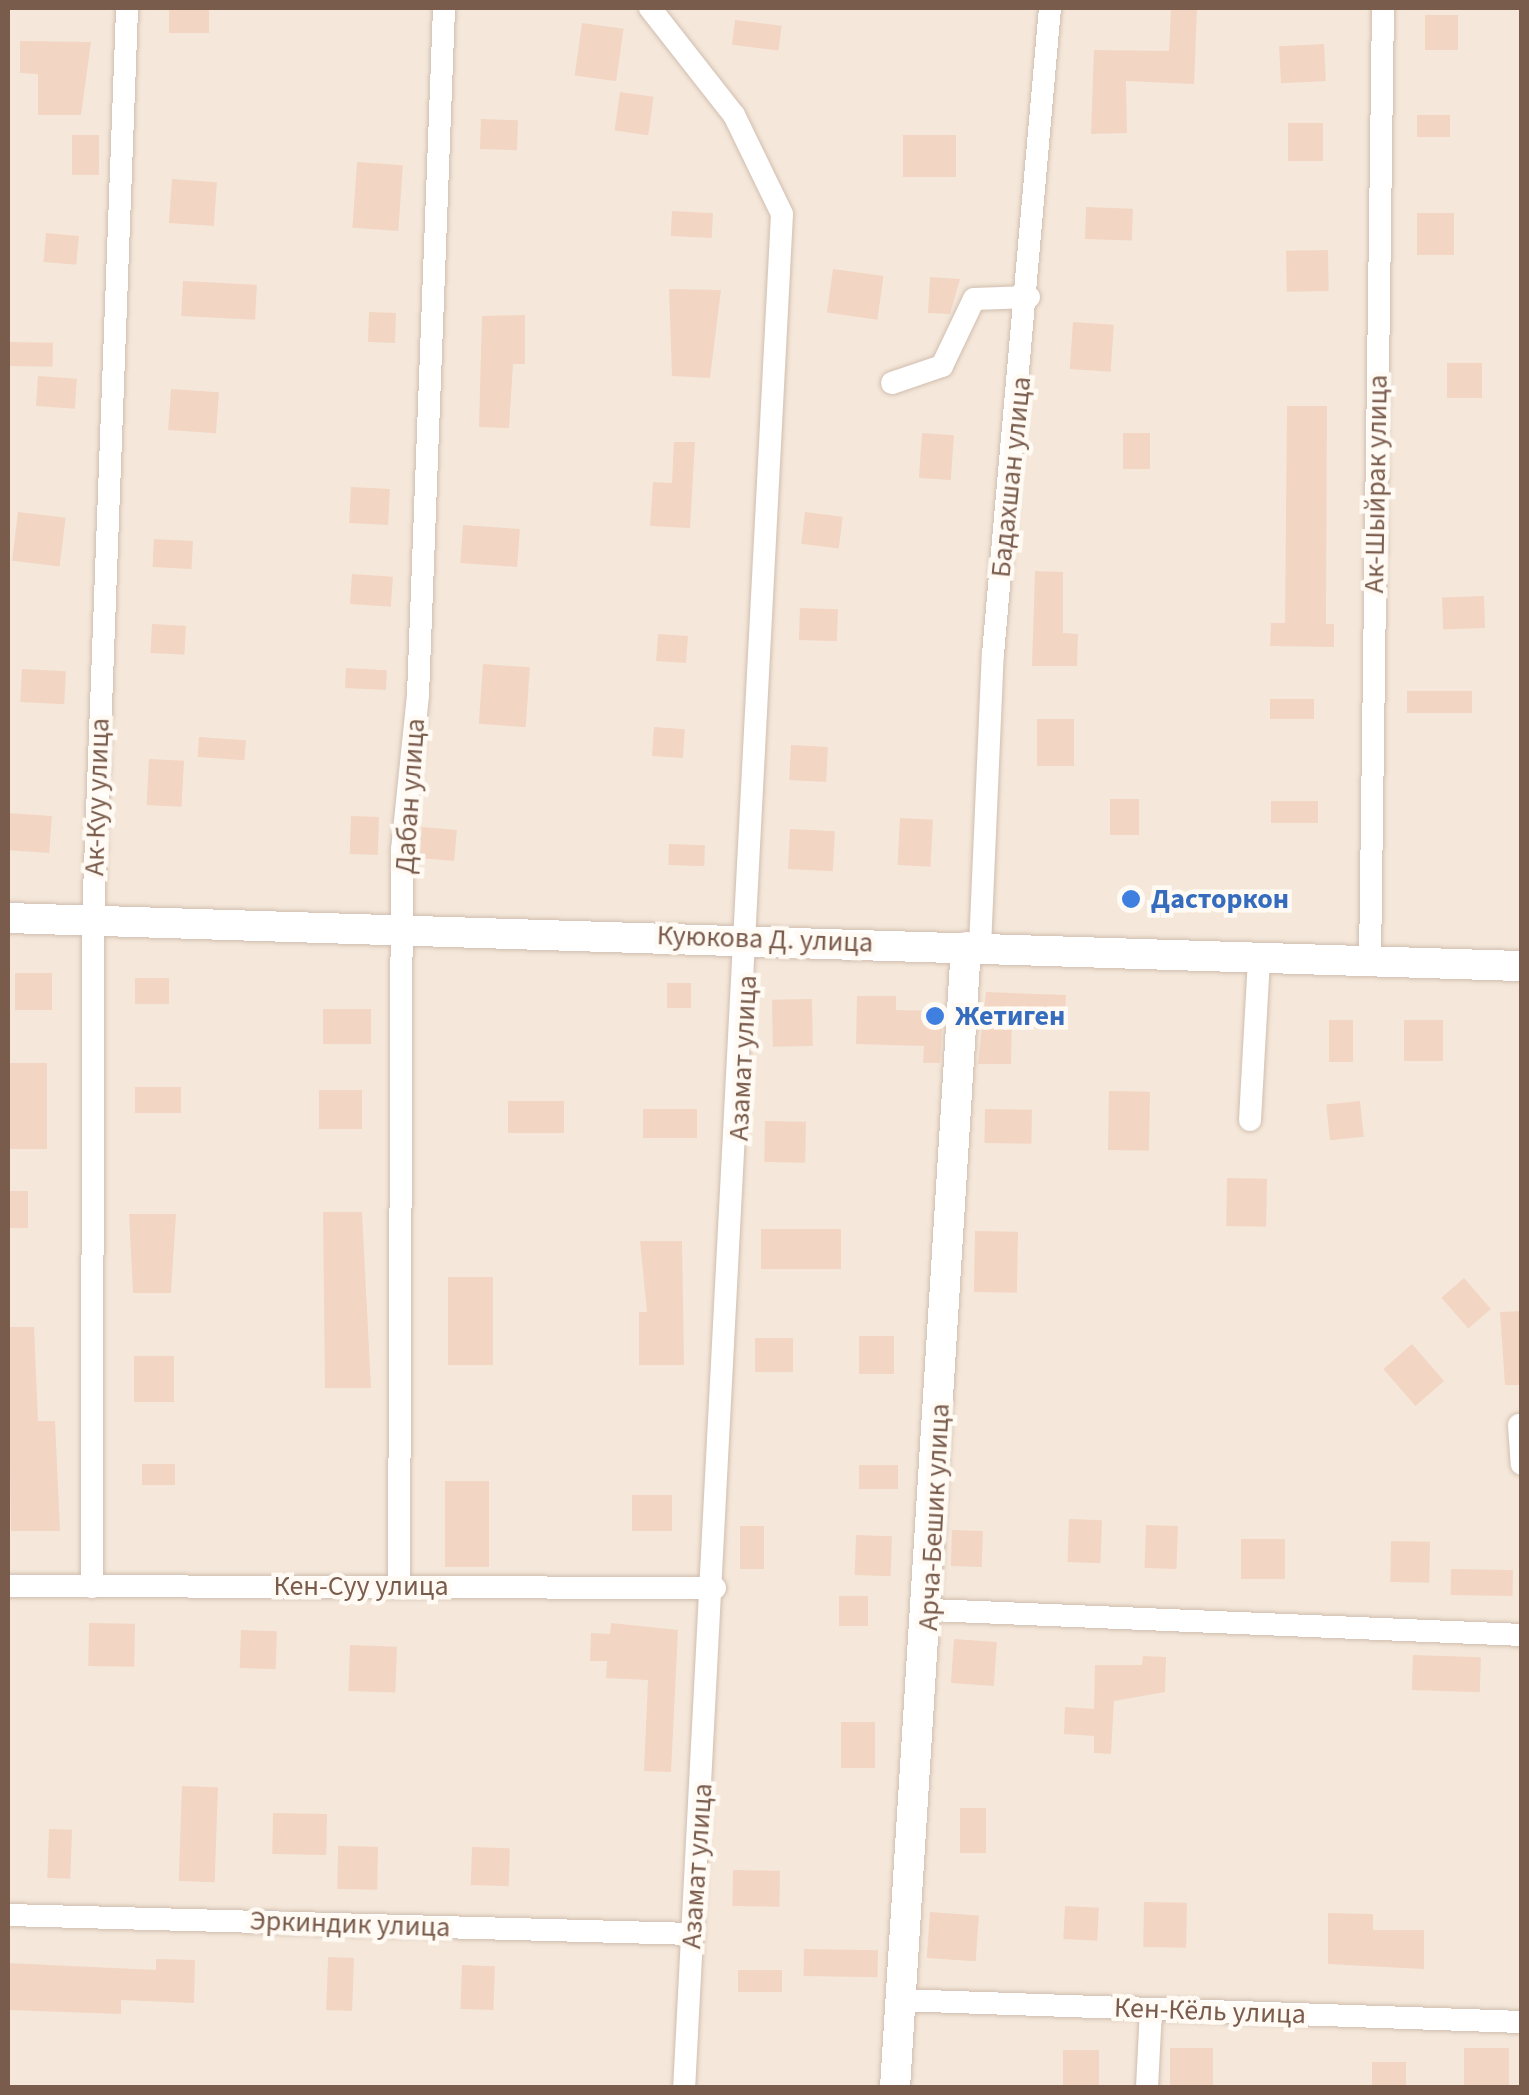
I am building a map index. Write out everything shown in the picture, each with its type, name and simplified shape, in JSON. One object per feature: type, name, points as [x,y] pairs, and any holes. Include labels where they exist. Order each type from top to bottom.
[{"type":"street","name":"Ак-Куу улица","points":[[92,1587],[92,920],[127,8]]},
{"type":"street","name":"Дабан улица","points":[[399,1586],[403,928],[444,8]]},
{"type":"street","name":"Азамат улица","points":[[650,8],[734,115],[782,214],[750,939],[684,2088]]},
{"type":"street","name":"Бадахшан улица","points":[[973,947],[1020,296],[1050,8]]},
{"type":"street","name":"Ак-Шыйрак улица","points":[[1370,961],[1383,8]]},
{"type":"street","points":[[892,383],[942,366],[974,300],[1020,296]]},
{"type":"street","name":"Куюкова Д. улица","points":[[8,918],[1522,966]]},
{"type":"street","name":"Арча-Бешик улица","points":[[895,2088],[898,2000],[930,1610],[973,947]]},
{"type":"street","points":[[1250,1120],[1259,957]]},
{"type":"street","points":[[1520,1426],[1522,1464]]},
{"type":"street","name":"Кен-Суу улица","points":[[8,1586],[715,1588]]},
{"type":"street","points":[[930,1610],[1522,1636]]},
{"type":"street","name":"Эркиндик улица","points":[[8,1914],[692,1934]]},
{"type":"street","name":"Кен-Кёль улица","points":[[898,2000],[1522,2022]]},
{"type":"street","points":[[1147,2088],[1150,2009]]},
{"type":"shaded area","points":[[8,8],[1521,8],[1521,2087],[8,2087]]},
{"type":"building","points":[[169,8],[209,8],[209,33],[169,33]]},
{"type":"building","points":[[1171,8],[1197,8],[1194,84],[1126,81],[1127,133],[1091,134],[1094,50],[1169,51]]},
{"type":"building","points":[[1425,15],[1458,15],[1458,50],[1425,50]]},
{"type":"building","points":[[735,20],[782,26],[779,51],[732,45]]},
{"type":"building","points":[[582,23],[624,29],[616,81],[575,75]]},
{"type":"building","points":[[20,41],[91,42],[81,115],[38,115],[38,74],[20,73]]},
{"type":"building","points":[[1324,44],[1326,81],[1281,83],[1279,46]]},
{"type":"building","points":[[620,92],[654,97],[648,135],[615,131]]},
{"type":"building","points":[[1417,115],[1450,115],[1450,137],[1417,137]]},
{"type":"building","points":[[481,119],[518,120],[517,150],[480,149]]},
{"type":"building","points":[[1288,123],[1323,123],[1323,161],[1288,161]]},
{"type":"building","points":[[72,135],[99,135],[99,175],[72,175]]},
{"type":"building","points":[[903,135],[956,135],[956,177],[903,177]]},
{"type":"building","points":[[357,162],[403,165],[398,231],[352,228]]},
{"type":"building","points":[[172,179],[217,182],[214,226],[169,223]]},
{"type":"building","points":[[1086,207],[1133,209],[1132,241],[1085,239]]},
{"type":"building","points":[[672,211],[713,213],[712,238],[671,236]]},
{"type":"building","points":[[1417,213],[1454,213],[1454,255],[1417,255]]},
{"type":"building","points":[[46,233],[79,236],[76,265],[43,262]]},
{"type":"building","points":[[1328,250],[1329,291],[1287,292],[1286,251]]},
{"type":"building","points":[[833,269],[884,276],[877,320],[827,313]]},
{"type":"building","points":[[930,277],[960,279],[950,314],[928,313]]},
{"type":"building","points":[[183,281],[257,285],[255,320],[181,316]]},
{"type":"building","points":[[669,289],[721,290],[710,378],[672,376]]},
{"type":"building","points":[[369,312],[396,313],[395,343],[368,342]]},
{"type":"building","points":[[525,315],[525,364],[513,364],[509,428],[479,427],[482,316]]},
{"type":"building","points":[[1073,322],[1114,325],[1111,372],[1070,369]]},
{"type":"building","points":[[8,342],[53,343],[53,367],[8,366]]},
{"type":"building","points":[[1447,363],[1482,363],[1482,398],[1447,398]]},
{"type":"building","points":[[38,376],[77,379],[75,409],[36,406]]},
{"type":"building","points":[[171,389],[219,392],[216,433],[168,430]]},
{"type":"building","points":[[1287,406],[1327,406],[1326,624],[1334,624],[1334,647],[1270,646],[1271,623],[1285,623]]},
{"type":"building","points":[[922,433],[954,435],[951,480],[919,478]]},
{"type":"building","points":[[1123,433],[1150,433],[1150,469],[1123,469]]},
{"type":"building","points":[[674,442],[695,442],[690,528],[650,526],[653,482],[672,483]]},
{"type":"building","points":[[351,487],[390,489],[388,525],[349,523]]},
{"type":"building","points":[[18,512],[66,518],[60,566],[12,561]]},
{"type":"building","points":[[805,512],[843,517],[839,548],[801,544]]},
{"type":"building","points":[[463,525],[520,529],[517,567],[460,563]]},
{"type":"building","points":[[154,539],[193,541],[191,569],[153,567]]},
{"type":"building","points":[[1035,571],[1063,572],[1063,633],[1078,634],[1077,666],[1032,666]]},
{"type":"building","points":[[352,574],[393,577],[391,607],[350,604]]},
{"type":"building","points":[[1484,596],[1485,628],[1443,629],[1442,597]]},
{"type":"building","points":[[800,608],[838,609],[837,641],[799,640]]},
{"type":"building","points":[[152,624],[186,626],[184,655],[150,653]]},
{"type":"building","points":[[658,634],[688,636],[686,663],[656,661]]},
{"type":"building","points":[[483,664],[530,667],[526,727],[479,724]]},
{"type":"building","points":[[346,668],[387,670],[386,690],[345,688]]},
{"type":"building","points":[[22,669],[66,671],[64,704],[20,702]]},
{"type":"building","points":[[1407,691],[1472,691],[1472,713],[1407,713]]},
{"type":"building","points":[[1270,699],[1314,699],[1314,719],[1270,719]]},
{"type":"building","points":[[1037,719],[1074,719],[1074,766],[1037,766]]},
{"type":"building","points":[[654,727],[685,729],[683,758],[652,756]]},
{"type":"building","points":[[199,737],[246,740],[244,760],[198,757]]},
{"type":"building","points":[[791,745],[828,747],[826,782],[789,780]]},
{"type":"building","points":[[149,759],[184,761],[182,807],[147,805]]},
{"type":"building","points":[[1110,799],[1139,799],[1139,835],[1110,835]]},
{"type":"building","points":[[1271,801],[1318,801],[1318,823],[1271,823]]},
{"type":"building","points":[[8,813],[52,816],[49,853],[8,850]]},
{"type":"building","points":[[351,816],[379,817],[378,855],[350,854]]},
{"type":"building","points":[[900,818],[933,820],[930,867],[898,865]]},
{"type":"building","points":[[422,827],[457,830],[454,861],[419,858]]},
{"type":"building","points":[[790,829],[835,831],[833,871],[788,869]]},
{"type":"building","points":[[669,844],[705,845],[704,866],[668,865]]},
{"type":"building","points":[[15,973],[52,973],[52,1010],[15,1010]]},
{"type":"building","points":[[135,978],[169,978],[169,1004],[135,1004]]},
{"type":"building","points":[[667,983],[691,983],[691,1008],[667,1008]]},
{"type":"building","points":[[986,992],[1066,995],[1065,1018],[1012,1018],[1011,1064],[978,1064]]},
{"type":"building","points":[[857,996],[896,996],[896,1010],[943,1011],[940,1063],[923,1063],[924,1046],[856,1044]]},
{"type":"building","points":[[812,999],[813,1046],[773,1047],[772,1000]]},
{"type":"building","points":[[323,1009],[371,1009],[371,1044],[323,1044]]},
{"type":"building","points":[[1329,1020],[1353,1020],[1353,1062],[1329,1062]]},
{"type":"building","points":[[1404,1020],[1443,1020],[1443,1061],[1404,1061]]},
{"type":"building","points":[[8,1063],[47,1063],[47,1149],[8,1149]]},
{"type":"building","points":[[135,1087],[181,1087],[181,1113],[135,1113]]},
{"type":"building","points":[[319,1090],[362,1090],[362,1129],[319,1129]]},
{"type":"building","points":[[1109,1091],[1150,1092],[1149,1151],[1108,1150]]},
{"type":"building","points":[[508,1101],[564,1101],[564,1133],[508,1133]]},
{"type":"building","points":[[1360,1101],[1364,1137],[1330,1140],[1326,1105]]},
{"type":"building","points":[[643,1109],[697,1109],[697,1138],[643,1138]]},
{"type":"building","points":[[985,1109],[1032,1110],[1031,1144],[984,1143]]},
{"type":"building","points":[[765,1121],[806,1122],[805,1163],[764,1162]]},
{"type":"building","points":[[1227,1178],[1267,1179],[1266,1227],[1226,1226]]},
{"type":"building","points":[[8,1191],[28,1191],[28,1228],[8,1228]]},
{"type":"building","points":[[323,1212],[362,1212],[371,1388],[325,1388]]},
{"type":"building","points":[[129,1214],[176,1214],[171,1293],[133,1293]]},
{"type":"building","points":[[761,1229],[841,1229],[841,1269],[761,1269]]},
{"type":"building","points":[[975,1231],[1018,1232],[1017,1293],[974,1292]]},
{"type":"building","points":[[640,1241],[682,1241],[684,1365],[639,1365],[639,1312],[647,1312]]},
{"type":"building","points":[[448,1277],[493,1277],[493,1365],[448,1365]]},
{"type":"building","points":[[1464,1278],[1491,1309],[1468,1329],[1441,1298]]},
{"type":"building","points":[[1522,1311],[1522,1385],[1505,1385],[1500,1312]]},
{"type":"building","points":[[8,1327],[34,1327],[38,1421],[55,1421],[60,1531],[11,1531]]},
{"type":"building","points":[[859,1336],[894,1336],[894,1374],[859,1374]]},
{"type":"building","points":[[755,1338],[793,1338],[793,1372],[755,1372]]},
{"type":"building","points":[[1412,1344],[1444,1381],[1415,1406],[1383,1369]]},
{"type":"building","points":[[134,1356],[174,1356],[174,1402],[134,1402]]},
{"type":"building","points":[[142,1464],[175,1464],[175,1485],[142,1485]]},
{"type":"building","points":[[859,1465],[898,1465],[898,1489],[859,1489]]},
{"type":"building","points":[[445,1481],[489,1481],[489,1567],[445,1567]]},
{"type":"building","points":[[632,1495],[672,1495],[672,1531],[632,1531]]},
{"type":"building","points":[[1069,1519],[1102,1520],[1100,1563],[1067,1562]]},
{"type":"building","points":[[1146,1525],[1178,1526],[1176,1569],[1144,1568]]},
{"type":"building","points":[[740,1526],[764,1526],[764,1569],[740,1569]]},
{"type":"building","points":[[952,1530],[983,1531],[982,1567],[951,1566]]},
{"type":"building","points":[[856,1535],[892,1536],[891,1576],[855,1575]]},
{"type":"building","points":[[1241,1539],[1285,1539],[1285,1579],[1241,1579]]},
{"type":"building","points":[[1391,1541],[1430,1542],[1429,1583],[1390,1582]]},
{"type":"building","points":[[1451,1569],[1513,1570],[1513,1596],[1451,1595]]},
{"type":"building","points":[[839,1596],[868,1596],[868,1626],[839,1626]]},
{"type":"building","points":[[89,1623],[135,1624],[134,1667],[88,1666]]},
{"type":"building","points":[[611,1623],[678,1630],[671,1772],[644,1771],[648,1680],[606,1678],[607,1661],[590,1661],[591,1633],[610,1634]]},
{"type":"building","points":[[241,1630],[277,1631],[276,1669],[240,1668]]},
{"type":"building","points":[[954,1639],[997,1642],[994,1686],[951,1683]]},
{"type":"building","points":[[350,1645],[397,1647],[395,1693],[348,1691]]},
{"type":"building","points":[[1413,1655],[1481,1657],[1480,1692],[1412,1690]]},
{"type":"building","points":[[1143,1656],[1166,1657],[1165,1692],[1114,1701],[1111,1754],[1094,1753],[1094,1736],[1064,1734],[1065,1707],[1094,1709],[1095,1665],[1142,1665]]},
{"type":"building","points":[[841,1722],[875,1722],[875,1768],[841,1768]]},
{"type":"building","points":[[182,1786],[218,1787],[215,1882],[179,1881]]},
{"type":"building","points":[[960,1808],[986,1808],[986,1853],[960,1853]]},
{"type":"building","points":[[273,1813],[327,1814],[326,1855],[272,1854]]},
{"type":"building","points":[[49,1829],[72,1830],[70,1879],[47,1878]]},
{"type":"building","points":[[338,1846],[378,1847],[377,1890],[337,1889]]},
{"type":"building","points":[[472,1847],[510,1848],[509,1886],[471,1885]]},
{"type":"building","points":[[733,1870],[780,1871],[779,1907],[732,1906]]},
{"type":"building","points":[[1144,1902],[1187,1903],[1186,1948],[1143,1947]]},
{"type":"building","points":[[1065,1906],[1099,1908],[1097,1941],[1063,1939]]},
{"type":"building","points":[[930,1912],[979,1915],[976,1961],[927,1958]]},
{"type":"building","points":[[1328,1913],[1373,1914],[1373,1930],[1424,1930],[1424,1969],[1328,1964]]},
{"type":"building","points":[[804,1949],[878,1950],[878,1977],[804,1976]]},
{"type":"building","points":[[328,1957],[354,1958],[352,2011],[326,2010]]},
{"type":"building","points":[[156,1959],[195,1960],[194,2003],[121,2000],[121,2014],[8,2010],[8,1963],[156,1970]]},
{"type":"building","points":[[462,1965],[495,1966],[493,2010],[460,2009]]},
{"type":"building","points":[[738,1970],[782,1970],[782,1992],[738,1992]]},
{"type":"building","points":[[1170,2048],[1213,2048],[1213,2088],[1170,2088]]},
{"type":"building","points":[[1464,2048],[1509,2048],[1509,2088],[1464,2088]]},
{"type":"building","points":[[1063,2050],[1099,2050],[1099,2088],[1063,2088]]},
{"type":"building","points":[[1372,2062],[1406,2062],[1406,2088],[1372,2088]]},
{"type":"place","name":"Дасторкон","points":[[1131,899]]},
{"type":"place","name":"Жетиген","points":[[935,1016]]}]
